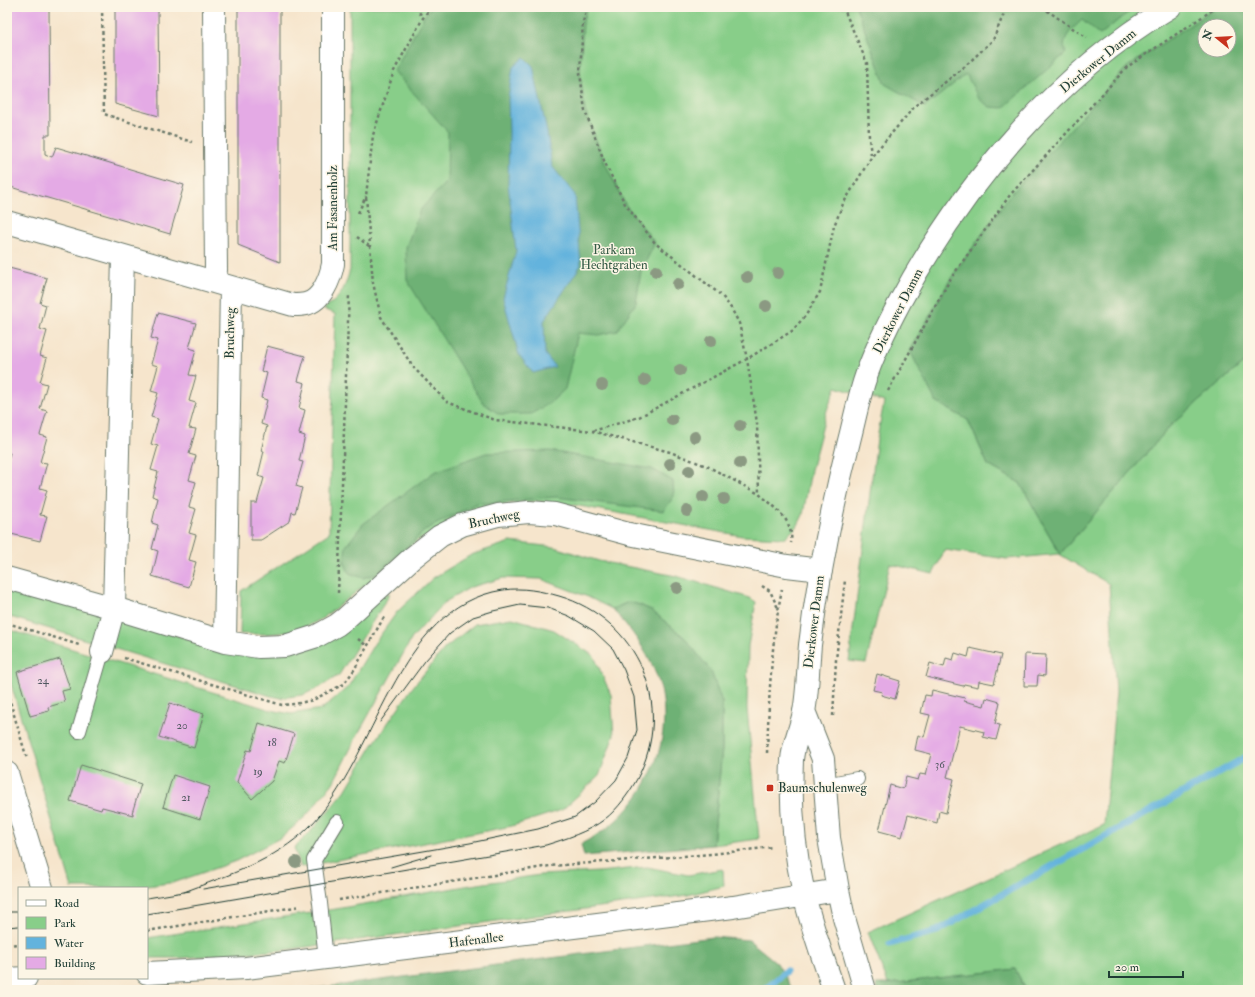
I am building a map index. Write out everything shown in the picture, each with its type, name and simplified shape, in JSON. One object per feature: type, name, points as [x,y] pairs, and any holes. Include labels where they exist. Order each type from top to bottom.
[{"type":"street","points":[[214,7],[216,270],[222,285]]},
{"type":"street","name":"Am Fasanenholz","points":[[7,222],[293,305],[307,304],[318,296],[330,279],[333,264],[333,7]]},
{"type":"street","name":"Dierkower Damm","points":[[834,990],[804,896],[795,842],[792,757],[804,711],[815,605],[821,570],[840,477],[864,381],[887,327],[917,271],[952,218],[996,159],[1047,103],[1106,51],[1170,7]]},
{"type":"street","points":[[102,652],[114,608],[123,256]]},
{"type":"street","name":"Bruchweg","points":[[222,285],[225,642]]},
{"type":"street","name":"Bruchweg","points":[[7,578],[114,608],[225,642],[259,647],[285,646],[317,636],[337,625],[412,558],[440,536],[462,526],[498,515],[528,512],[554,514],[629,534],[787,566],[821,570]]},
{"type":"street","name":"Dierkower Damm","points":[[804,711],[823,759],[828,838],[848,932],[865,990]]},
{"type":"street","points":[[7,773],[42,887]]},
{"type":"street","points":[[804,896],[838,890]]},
{"type":"street","name":"Hafenallee","points":[[148,973],[246,968],[326,959],[733,907],[804,896]]},
{"type":"street","points":[[7,979],[18,978]]},
{"type":"lane","points":[[79,731],[102,652]]},
{"type":"lane","points":[[825,785],[857,779]]},
{"type":"lane","points":[[326,959],[314,860],[337,822]]},
{"type":"path","points":[[102,7],[104,114],[215,149]]},
{"type":"path","points":[[416,7],[423,18]]},
{"type":"path","points":[[431,7],[423,18],[394,71],[372,135],[366,196],[373,283],[381,317],[413,367],[447,402],[495,420],[592,431],[670,452],[709,467],[759,494],[776,507],[786,518],[792,534],[778,608],[771,666],[767,757]]},
{"type":"path","points":[[587,7],[583,22],[580,73],[585,111],[606,163],[625,204],[655,243],[722,296],[739,323],[758,423],[759,494]]},
{"type":"path","points":[[844,7],[867,63],[872,156]]},
{"type":"path","points":[[592,431],[639,417],[747,359],[792,331],[806,315],[820,292],[834,226],[842,204],[872,156],[916,105],[962,69],[992,40],[1005,11],[1005,7]]},
{"type":"path","points":[[1042,7],[1073,29]]},
{"type":"path","points":[[886,394],[951,278],[1010,195],[1127,68],[1217,7]]},
{"type":"path","points":[[337,625],[349,294]]},
{"type":"path","points":[[833,720],[836,660],[846,576]]},
{"type":"path","points":[[758,584],[770,591],[778,608]]},
{"type":"path","points":[[7,623],[282,705],[314,700],[344,684],[354,670],[379,624],[388,612]]},
{"type":"path","points":[[148,931],[550,866],[712,854],[775,846]]},
{"type":"path","points":[[7,945],[18,944]]},
{"type":"green space","name":"Park am Hechtgraben","points":[[350,7],[1230,7],[1212,18],[1197,18],[1197,27],[1178,39],[936,402],[968,420],[988,465],[1020,483],[1060,554],[1171,425],[1248,359],[1248,990],[1026,990],[1015,969],[888,984],[868,932],[1104,825],[1116,692],[1109,584],[1059,554],[1007,559],[945,550],[933,574],[890,564],[866,663],[849,661],[877,439],[884,402],[836,387],[827,410],[811,470],[803,515],[797,527],[784,538],[742,536],[574,505],[537,501],[497,505],[418,540],[369,582],[323,618],[308,626],[288,632],[240,634],[241,591],[329,533],[335,314],[323,309],[334,301],[341,293],[350,270]]},
{"type":"green space","points":[[431,7],[587,7],[583,22],[580,73],[585,111],[605,163],[625,204],[655,243],[641,271],[636,303],[617,331],[598,335],[578,333],[565,389],[550,403],[531,414],[499,414],[483,403],[407,280],[406,247],[420,210],[447,181],[448,132],[394,71],[423,18]]},
{"type":"green space","points":[[856,7],[1137,7],[1100,35],[1082,20],[1071,31],[1066,39],[1066,53],[1003,108],[990,107],[979,99],[966,74],[925,107],[885,84]]},
{"type":"green space","points":[[1217,7],[1248,7],[1248,359],[1171,425],[1060,554],[1020,483],[988,465],[968,420],[936,402],[910,351],[951,278],[1010,195],[1127,67],[1197,20],[1197,58],[1237,58],[1237,18],[1200,18]]},
{"type":"green space","points":[[550,451],[652,469],[673,481],[674,496],[664,511],[556,497],[475,504],[427,529],[376,574],[363,578],[349,573],[344,561],[346,546],[363,524],[434,472],[486,453]]},
{"type":"green space","points":[[510,542],[554,547],[599,561],[676,576],[750,598],[756,602],[748,646],[747,708],[759,839],[713,845],[722,749],[722,702],[685,638],[651,610],[640,605],[629,602],[612,609],[588,597],[541,579],[503,578],[471,587],[445,602],[412,638],[358,734],[333,783],[306,816],[282,837],[236,861],[176,882],[140,887],[72,887],[7,671],[7,629],[271,710],[291,714],[322,709],[348,687],[374,644],[397,612],[433,578],[471,555]]},
{"type":"green space","points":[[7,586],[248,656],[389,593],[390,594],[339,675],[322,686],[303,695],[281,698],[7,616]]},
{"type":"green space","points":[[629,602],[651,610],[685,638],[711,671],[722,702],[722,749],[713,845],[584,856],[581,844],[607,828],[623,814],[637,797],[648,779],[657,758],[662,737],[664,716],[662,695],[656,674],[637,639],[612,609]]},
{"type":"green space","points":[[512,618],[554,630],[594,656],[611,695],[614,735],[599,776],[562,810],[512,826],[301,867],[294,848],[311,831],[345,791],[372,746],[412,688],[445,648],[475,624]]},
{"type":"green space","points":[[647,867],[688,875],[723,869],[724,886],[688,895],[284,950],[180,958],[148,958],[148,938],[336,909],[471,885],[540,875],[599,872]]},
{"type":"green space","points":[[713,937],[749,940],[777,963],[793,990],[303,990]]},
{"type":"green space","points":[[1015,969],[1026,990],[878,990],[876,984],[888,984]]},
{"type":"water","points":[[524,57],[533,66],[547,132],[552,166],[575,195],[581,265],[544,321],[545,354],[555,367],[533,373],[519,355],[503,298],[516,251],[508,184],[508,99],[513,67]]},
{"type":"building","points":[[7,7],[49,7],[50,135],[45,135],[45,154],[52,157],[56,147],[184,185],[170,234],[7,186]]},
{"type":"building","points":[[115,7],[158,7],[159,116],[115,104]]},
{"type":"building","points":[[238,7],[280,7],[280,262],[238,245]]},
{"type":"building","points":[[9,268],[47,278],[40,303],[46,305],[40,329],[47,331],[40,356],[47,358],[40,382],[47,384],[40,409],[47,411],[40,435],[47,437],[40,462],[47,463],[40,488],[47,490],[40,515],[47,516],[40,541],[7,533],[7,515],[9,506],[7,506],[7,488],[9,480],[7,479],[7,463],[10,453],[7,452],[7,435],[9,427],[7,426],[7,409],[9,400],[7,400],[7,382],[9,374],[7,373],[7,355],[9,348],[7,347],[7,329],[9,321],[7,320],[7,303],[9,295],[7,294],[7,275]]},
{"type":"building","points":[[158,313],[196,323],[189,348],[196,350],[189,375],[196,376],[189,401],[196,403],[189,428],[196,429],[189,454],[196,456],[189,480],[196,482],[189,507],[196,509],[189,533],[196,535],[189,560],[196,562],[189,587],[152,576],[158,551],[152,549],[158,525],[152,523],[158,498],[152,496],[158,472],[151,470],[158,446],[151,444],[158,419],[151,417],[158,393],[151,391],[158,366],[151,364],[158,340],[151,338]]},
{"type":"building","points":[[267,346],[305,356],[298,381],[305,383],[299,408],[305,410],[299,434],[305,436],[299,461],[303,462],[296,486],[302,488],[295,513],[292,512],[290,521],[261,540],[251,540],[251,503],[257,503],[264,478],[258,476],[264,451],[261,451],[267,426],[261,424],[267,400],[261,398],[267,373],[261,371]]},
{"type":"building","points":[[970,648],[1001,655],[994,684],[979,681],[978,687],[964,684],[963,686],[926,677],[930,663],[944,667],[946,658],[953,660],[955,653],[968,657]]},
{"type":"building","points":[[1025,654],[1046,655],[1045,676],[1038,675],[1037,686],[1024,686]]},
{"type":"building","points":[[60,659],[70,689],[62,691],[65,702],[48,707],[49,711],[30,716],[17,672]]},
{"type":"building","points":[[877,674],[900,681],[895,699],[881,695],[882,692],[873,690]]},
{"type":"building","points":[[932,690],[965,698],[964,701],[984,706],[986,698],[1000,702],[995,724],[1000,725],[996,740],[983,737],[984,732],[960,726],[947,777],[954,779],[946,813],[939,811],[937,823],[908,815],[902,837],[879,831],[890,785],[903,789],[906,777],[918,780],[920,774],[926,775],[931,754],[915,750],[918,735],[924,737],[930,715],[921,713],[925,695],[931,696]]},
{"type":"building","points":[[170,703],[204,714],[194,748],[159,737]]},
{"type":"building","points":[[259,723],[294,734],[285,763],[279,761],[272,781],[252,799],[237,782],[247,750],[251,751]]},
{"type":"building","points":[[81,765],[141,784],[132,813],[133,815],[102,807],[101,810],[70,801]]},
{"type":"building","points":[[173,775],[210,787],[200,819],[163,807]]},
{"type":"waterway","points":[[890,944],[937,931],[1248,756]]},
{"type":"waterway","points":[[765,990],[786,971]]},
{"type":"tram line","points":[[148,914],[546,845],[576,835],[591,828],[610,815],[619,806],[637,779],[648,751],[652,723],[650,695],[642,669],[629,645],[610,624],[587,607],[559,596],[532,590],[510,589],[466,602],[436,625],[412,655],[391,689],[353,764],[333,798],[309,827],[296,839],[266,858],[234,873],[184,892]]},
{"type":"tram line","points":[[203,889],[470,843],[538,829],[575,817],[595,802],[616,780],[628,758],[637,730],[634,697],[624,670],[613,649],[594,631],[569,616],[548,608],[520,605],[473,617],[450,633],[425,661],[380,722]]},
{"type":"tram line","points":[[391,867],[431,855]]},
{"type":"tram line","points":[[148,898],[190,891]]},
{"type":"tram line","points":[[7,912],[18,912]]},
{"type":"tram line","points":[[7,927],[18,926]]},
{"type":"place","name":"Baumschulenweg","points":[[770,788]]}]
